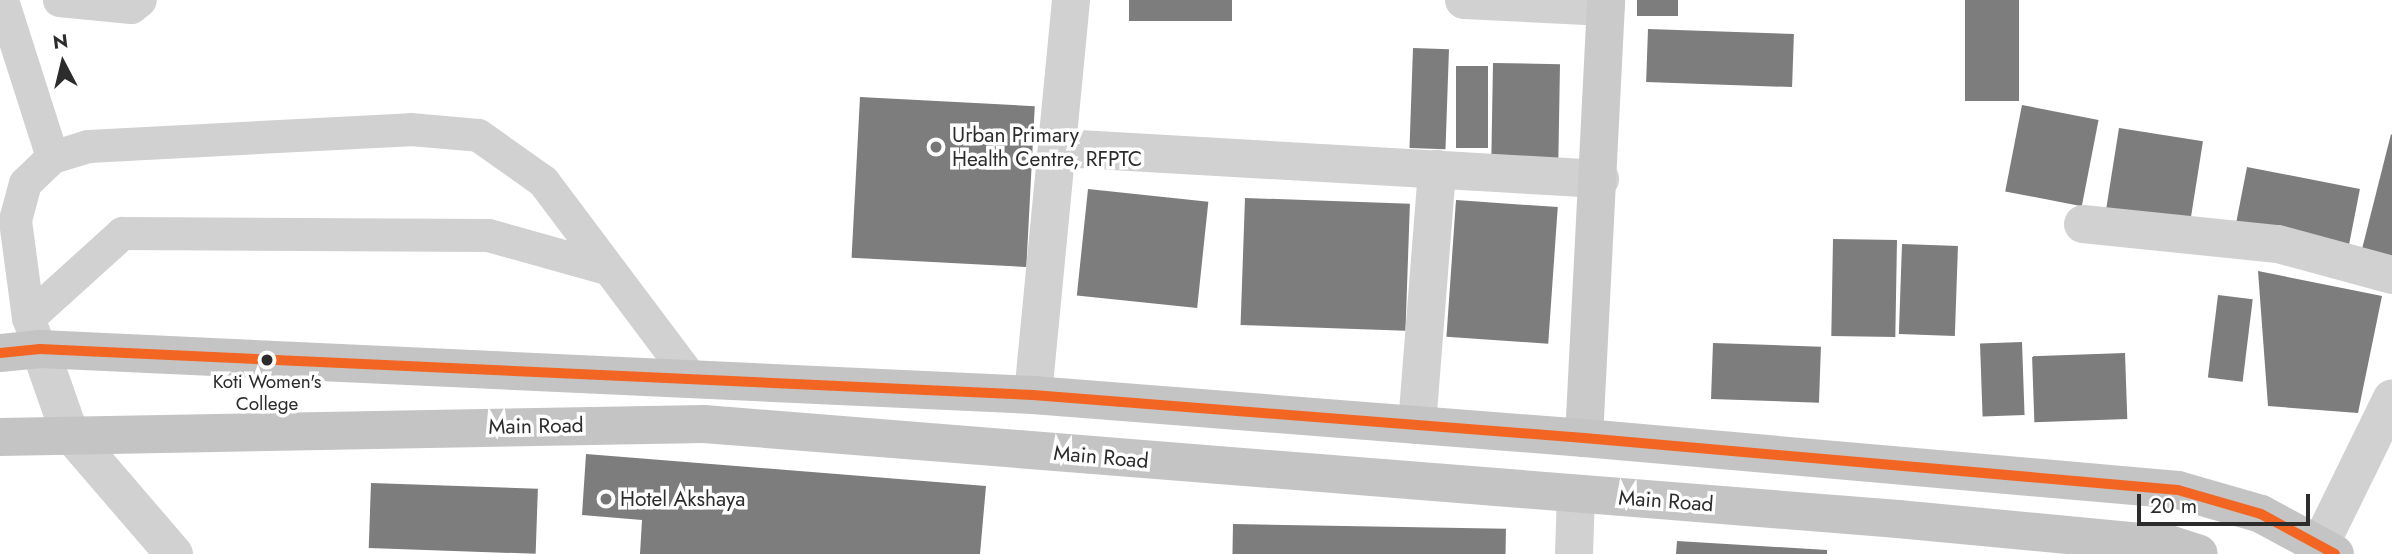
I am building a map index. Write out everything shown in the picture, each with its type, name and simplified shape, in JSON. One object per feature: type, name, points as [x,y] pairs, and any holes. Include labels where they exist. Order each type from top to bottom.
[{"type":"main road","points":[[0,353],[34,333],[691,378],[1033,395],[1584,438],[2178,490],[2261,514],[2328,549]]},
{"type":"main road","name":"Main Road","points":[[0,437],[69,432],[704,424],[2172,545],[2199,554]]},
{"type":"street","points":[[1033,395],[1061,148],[1071,0]]},
{"type":"street","points":[[1464,0],[1606,3],[1600,179],[1584,438]]},
{"type":"street","points":[[1061,148],[1600,179]]},
{"type":"street","points":[[1417,425],[1437,169]]},
{"type":"street","points":[[2083,224],[2278,244],[2392,275]]},
{"type":"street","points":[[34,333],[69,432],[174,554]]},
{"type":"street","points":[[2328,549],[2392,398]]},
{"type":"street","points":[[1574,554],[1576,494]]},
{"type":"lane","points":[[2,0],[52,157]]},
{"type":"lane","points":[[59,0],[131,6],[140,0]]},
{"type":"lane","points":[[34,333],[15,220],[25,183],[52,157],[88,146],[301,132],[478,135],[543,181],[691,378]]},
{"type":"lane","points":[[34,333],[122,233],[488,235],[606,268]]},
{"type":"building","points":[[1129,0],[1232,0],[1232,21],[1129,21]]},
{"type":"building","points":[[1637,0],[1678,0],[1678,16],[1637,16]]},
{"type":"building","points":[[1965,0],[2019,0],[2019,101],[1965,101]]},
{"type":"building","points":[[1648,29],[1794,34],[1792,87],[1646,82]]},
{"type":"building","points":[[1413,48],[1449,49],[1445,149],[1410,148]]},
{"type":"building","points":[[1493,63],[1560,64],[1558,158],[1491,157]]},
{"type":"building","points":[[1456,66],[1488,66],[1488,148],[1456,148]]},
{"type":"building","points":[[860,97],[1035,106],[1026,267],[852,258]]},
{"type":"building","points":[[2022,105],[2099,120],[2082,206],[2005,191]]},
{"type":"building","points":[[2119,128],[2203,141],[2190,226],[2106,213]]},
{"type":"building","points":[[2392,135],[2392,269],[2359,261]]},
{"type":"building","points":[[2247,167],[2360,189],[2347,255],[2234,233]]},
{"type":"building","points":[[1088,189],[1208,202],[1197,308],[1077,295]]},
{"type":"building","points":[[1245,198],[1410,204],[1405,331],[1241,325]]},
{"type":"building","points":[[1456,200],[1558,207],[1548,344],[1446,337]]},
{"type":"building","points":[[1833,239],[1897,240],[1895,337],[1831,336]]},
{"type":"building","points":[[1902,244],[1958,246],[1955,336],[1899,334]]},
{"type":"building","points":[[2258,271],[2382,296],[2358,413],[2268,406]]},
{"type":"building","points":[[2218,295],[2253,299],[2243,382],[2208,377]]},
{"type":"building","points":[[2022,342],[2025,415],[1983,416],[1980,343]]},
{"type":"building","points":[[1713,343],[1821,347],[1819,403],[1711,399]]},
{"type":"building","points":[[2125,353],[2127,419],[2034,422],[2032,356]]},
{"type":"building","points":[[586,454],[986,486],[980,554],[640,554],[642,520],[582,515]]},
{"type":"building","points":[[371,483],[538,489],[536,554],[369,548]]},
{"type":"building","points":[[1233,524],[1506,529],[1506,554],[1232,554]]},
{"type":"building","points":[[1677,541],[1827,550],[1827,554],[1676,554]]},
{"type":"transit line","points":[[0,353],[40,349],[1033,395],[1584,438],[2178,490],[2261,514],[2335,554]]},
{"type":"place","name":"Urban Primary Health Centre, RFPTC","points":[[936,147]]},
{"type":"place","name":"Koti Women's College","points":[[267,360]]},
{"type":"place","name":"Hotel Akshaya","points":[[606,499]]}]
